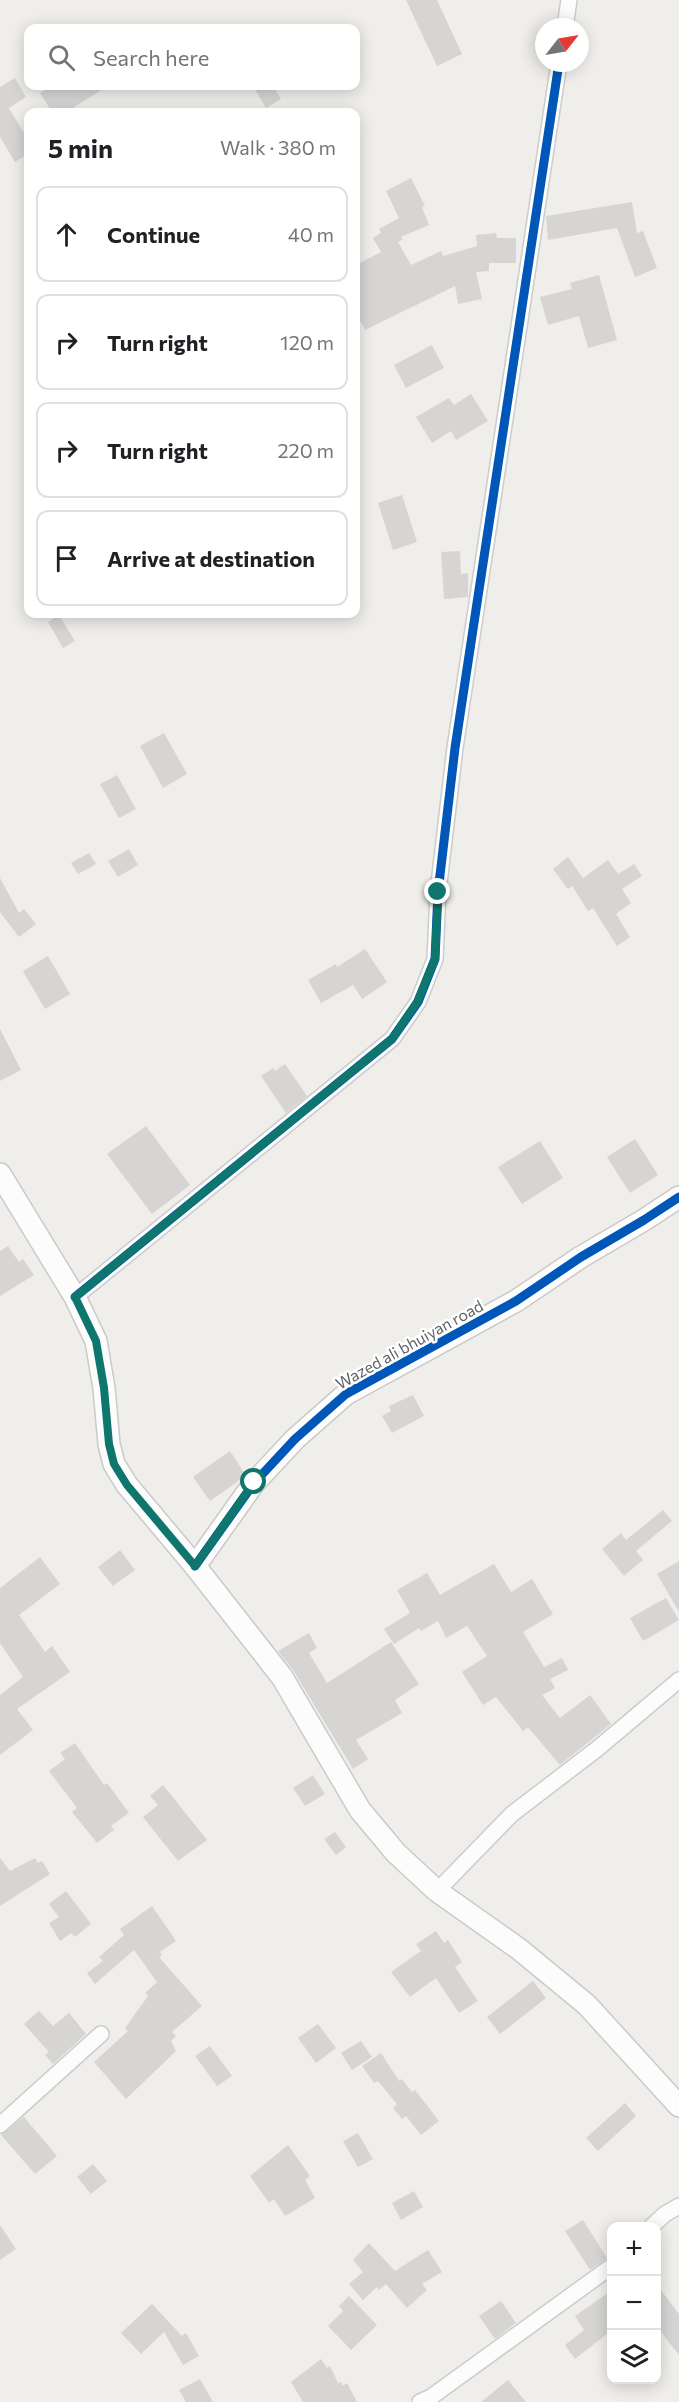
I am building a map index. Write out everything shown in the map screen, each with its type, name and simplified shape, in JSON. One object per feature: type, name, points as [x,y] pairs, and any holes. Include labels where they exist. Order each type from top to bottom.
[{"type":"main road","points":[[0,1174],[75,1297],[96,1341],[104,1388],[109,1444],[114,1464],[127,1485],[195,1566],[282,1677],[360,1810],[396,1853],[437,1891],[519,1949],[587,2005],[679,2106]]},
{"type":"main road","name":"Wazed ali bhuiyan road","points":[[195,1566],[254,1482],[295,1438],[346,1394],[516,1301],[580,1257],[645,1220],[679,1197]]},
{"type":"street","points":[[566,18],[569,0]]},
{"type":"street","points":[[75,1297],[392,1039],[417,1002],[435,959],[438,892],[455,748],[558,72]]},
{"type":"street","points":[[437,1891],[512,1814],[597,1749],[679,1680]]},
{"type":"street","points":[[0,2125],[101,2034]]},
{"type":"street","points":[[656,2222],[679,2206]]},
{"type":"street","points":[[420,2402],[440,2391],[607,2270]]},
{"type":"building","points":[[406,0],[437,0],[462,54],[437,66]]},
{"type":"building","points":[[15,78],[26,97],[9,108],[24,133],[24,156],[15,162],[0,137],[0,87]]},
{"type":"building","points":[[45,90],[102,90],[72,108],[49,108],[40,93]]},
{"type":"building","points":[[255,90],[275,90],[281,99],[266,108]]},
{"type":"building","points":[[411,178],[425,206],[422,207],[429,225],[401,237],[403,239],[398,242],[411,265],[441,251],[443,256],[477,246],[476,235],[496,233],[497,238],[516,238],[516,263],[489,263],[489,271],[476,272],[482,299],[458,304],[455,286],[365,330],[360,323],[360,263],[381,252],[373,238],[381,233],[379,229],[399,218],[386,191]]},
{"type":"building","points":[[632,202],[637,233],[643,231],[657,268],[635,277],[617,228],[548,240],[546,216]]},
{"type":"building","points":[[599,275],[617,340],[588,348],[579,316],[548,325],[540,297],[572,289],[570,283]]},
{"type":"building","points":[[432,345],[444,368],[406,388],[394,365]]},
{"type":"building","points":[[471,394],[488,421],[456,440],[451,431],[432,443],[416,417],[449,398],[454,405]]},
{"type":"building","points":[[402,495],[417,542],[393,550],[378,503]]},
{"type":"building","points":[[460,551],[461,574],[468,573],[468,597],[444,599],[441,552]]},
{"type":"building","points":[[54,618],[61,618],[75,641],[63,648],[48,622]]},
{"type":"building","points":[[164,733],[187,774],[163,788],[140,746]]},
{"type":"building","points":[[117,775],[136,809],[119,818],[100,784]]},
{"type":"building","points":[[129,849],[138,865],[118,877],[108,861]]},
{"type":"building","points":[[89,853],[96,864],[78,874],[71,863]]},
{"type":"building","points":[[568,857],[583,878],[608,860],[618,874],[634,864],[642,876],[622,889],[631,903],[616,914],[630,937],[617,946],[593,908],[588,911],[572,886],[568,889],[553,869]]},
{"type":"building","points":[[0,878],[19,913],[24,909],[36,924],[19,937],[0,912]]},
{"type":"building","points":[[365,949],[387,982],[362,999],[353,985],[321,1003],[308,980],[336,964],[337,967]]},
{"type":"building","points":[[48,956],[70,994],[45,1009],[23,971]]},
{"type":"building","points":[[0,1029],[21,1070],[0,1081]]},
{"type":"building","points":[[285,1064],[307,1096],[286,1113],[261,1076]]},
{"type":"building","points":[[146,1126],[190,1185],[152,1214],[107,1154]]},
{"type":"building","points":[[635,1139],[658,1175],[630,1193],[607,1157]]},
{"type":"building","points":[[540,1141],[563,1178],[522,1204],[498,1167]]},
{"type":"building","points":[[8,1246],[19,1262],[23,1259],[34,1275],[0,1296],[0,1251]]},
{"type":"building","points":[[413,1395],[424,1416],[392,1433],[382,1416],[391,1411],[389,1406]]},
{"type":"building","points":[[230,1451],[245,1474],[210,1501],[193,1477]]},
{"type":"building","points":[[663,1510],[672,1521],[636,1551],[643,1560],[624,1576],[602,1549],[621,1533],[626,1540]]},
{"type":"building","points":[[120,1550],[135,1570],[113,1586],[98,1567]]},
{"type":"building","points":[[40,1557],[60,1584],[19,1615],[45,1652],[52,1646],[70,1672],[17,1709],[33,1730],[0,1755],[0,1695],[23,1677],[0,1643],[0,1588]]},
{"type":"building","points":[[679,1561],[679,1612],[657,1574]]},
{"type":"building","points":[[494,1564],[511,1592],[532,1579],[553,1614],[523,1632],[544,1667],[562,1658],[568,1670],[550,1679],[555,1688],[542,1695],[560,1718],[590,1695],[611,1724],[560,1765],[528,1727],[523,1731],[496,1697],[483,1705],[462,1672],[487,1656],[467,1626],[446,1638],[438,1621],[421,1631],[419,1628],[394,1644],[384,1629],[410,1613],[397,1590],[427,1573],[440,1595]]},
{"type":"building","points":[[666,1598],[679,1620],[643,1641],[630,1618]]},
{"type":"building","points":[[309,1633],[317,1648],[309,1653],[327,1683],[391,1642],[419,1684],[395,1700],[402,1713],[356,1740],[368,1759],[353,1769],[293,1670],[278,1651]]},
{"type":"building","points":[[75,1743],[104,1785],[107,1783],[129,1813],[111,1826],[114,1830],[97,1843],[72,1812],[77,1808],[49,1771],[65,1759],[60,1753]]},
{"type":"building","points":[[313,1775],[325,1794],[305,1806],[293,1788]]},
{"type":"building","points":[[163,1785],[207,1840],[178,1861],[143,1817],[158,1805],[150,1796]]},
{"type":"building","points":[[335,1832],[346,1847],[336,1855],[324,1839]]},
{"type":"building","points":[[0,1858],[10,1871],[35,1858],[38,1863],[42,1861],[50,1874],[0,1906]]},
{"type":"building","points":[[66,1891],[91,1924],[75,1937],[71,1933],[60,1941],[49,1923],[59,1917],[49,1904]]},
{"type":"building","points":[[152,1906],[176,1941],[160,1952],[162,1955],[159,1957],[202,2006],[172,2032],[176,2036],[171,2041],[176,2051],[126,2099],[94,2062],[128,2031],[125,2028],[148,1996],[145,1993],[157,1982],[134,1950],[95,1984],[87,1973],[103,1961],[99,1957],[124,1935],[120,1929]]},
{"type":"building","points":[[436,1931],[444,1943],[448,1940],[462,1962],[455,1967],[478,2001],[459,2013],[436,1978],[410,1997],[391,1972],[421,1951],[416,1944]]},
{"type":"building","points":[[533,1981],[546,1998],[500,2034],[487,2017]]},
{"type":"building","points":[[39,2011],[53,2026],[69,2013],[86,2034],[53,2064],[45,2055],[49,2052],[24,2024]]},
{"type":"building","points":[[318,2024],[336,2048],[316,2063],[298,2038]]},
{"type":"building","points":[[361,2041],[372,2057],[352,2070],[341,2053]]},
{"type":"building","points":[[210,2046],[232,2076],[217,2086],[195,2056]]},
{"type":"building","points":[[381,2053],[399,2081],[402,2079],[412,2092],[415,2090],[439,2121],[421,2135],[406,2116],[402,2119],[393,2108],[397,2104],[378,2081],[374,2083],[362,2066]]},
{"type":"building","points":[[625,2103],[636,2116],[598,2151],[586,2138]]},
{"type":"building","points":[[24,2117],[57,2156],[35,2174],[1,2135]]},
{"type":"building","points":[[358,2133],[373,2159],[358,2167],[343,2141]]},
{"type":"building","points":[[288,2145],[310,2176],[305,2180],[315,2198],[285,2216],[274,2199],[269,2203],[250,2176]]},
{"type":"building","points":[[93,2164],[107,2181],[91,2194],[77,2177]]},
{"type":"building","points":[[414,2191],[423,2207],[401,2220],[392,2203]]},
{"type":"building","points":[[583,2220],[607,2258],[590,2270],[565,2231]]},
{"type":"building","points":[[0,2225],[16,2249],[0,2260]]},
{"type":"building","points":[[369,2243],[395,2271],[428,2250],[442,2272],[422,2284],[427,2290],[407,2308],[386,2284],[379,2290],[377,2287],[363,2300],[349,2284],[363,2272],[353,2260]]},
{"type":"building","points":[[661,2290],[679,2314],[679,2355],[661,2332]]},
{"type":"building","points":[[607,2294],[607,2334],[575,2359],[565,2345],[584,2330],[575,2316]]},
{"type":"building","points":[[349,2296],[377,2325],[351,2350],[328,2326],[343,2311],[339,2306]]},
{"type":"building","points":[[501,2301],[516,2323],[495,2339],[479,2316]]},
{"type":"building","points":[[152,2304],[182,2336],[186,2333],[199,2356],[183,2365],[164,2332],[141,2354],[121,2333]]},
{"type":"building","points":[[321,2359],[327,2368],[330,2366],[338,2383],[341,2382],[343,2386],[347,2383],[357,2402],[303,2402],[291,2382]]},
{"type":"building","points":[[200,2379],[213,2402],[186,2402],[179,2390]]},
{"type":"building","points":[[508,2380],[526,2402],[481,2402]]},
{"type":"cycle path","points":[[75,1297],[392,1039],[418,1002],[435,959],[438,892],[455,748],[558,72]]},
{"type":"cycle path","points":[[195,1566],[254,1483],[295,1439],[346,1394],[516,1301],[581,1257],[679,1197]]},
{"type":"route","points":[[254,1482],[195,1566],[127,1485],[114,1464],[109,1444],[104,1388],[96,1341],[75,1297],[392,1039],[417,1002],[435,959],[438,892]]}]
